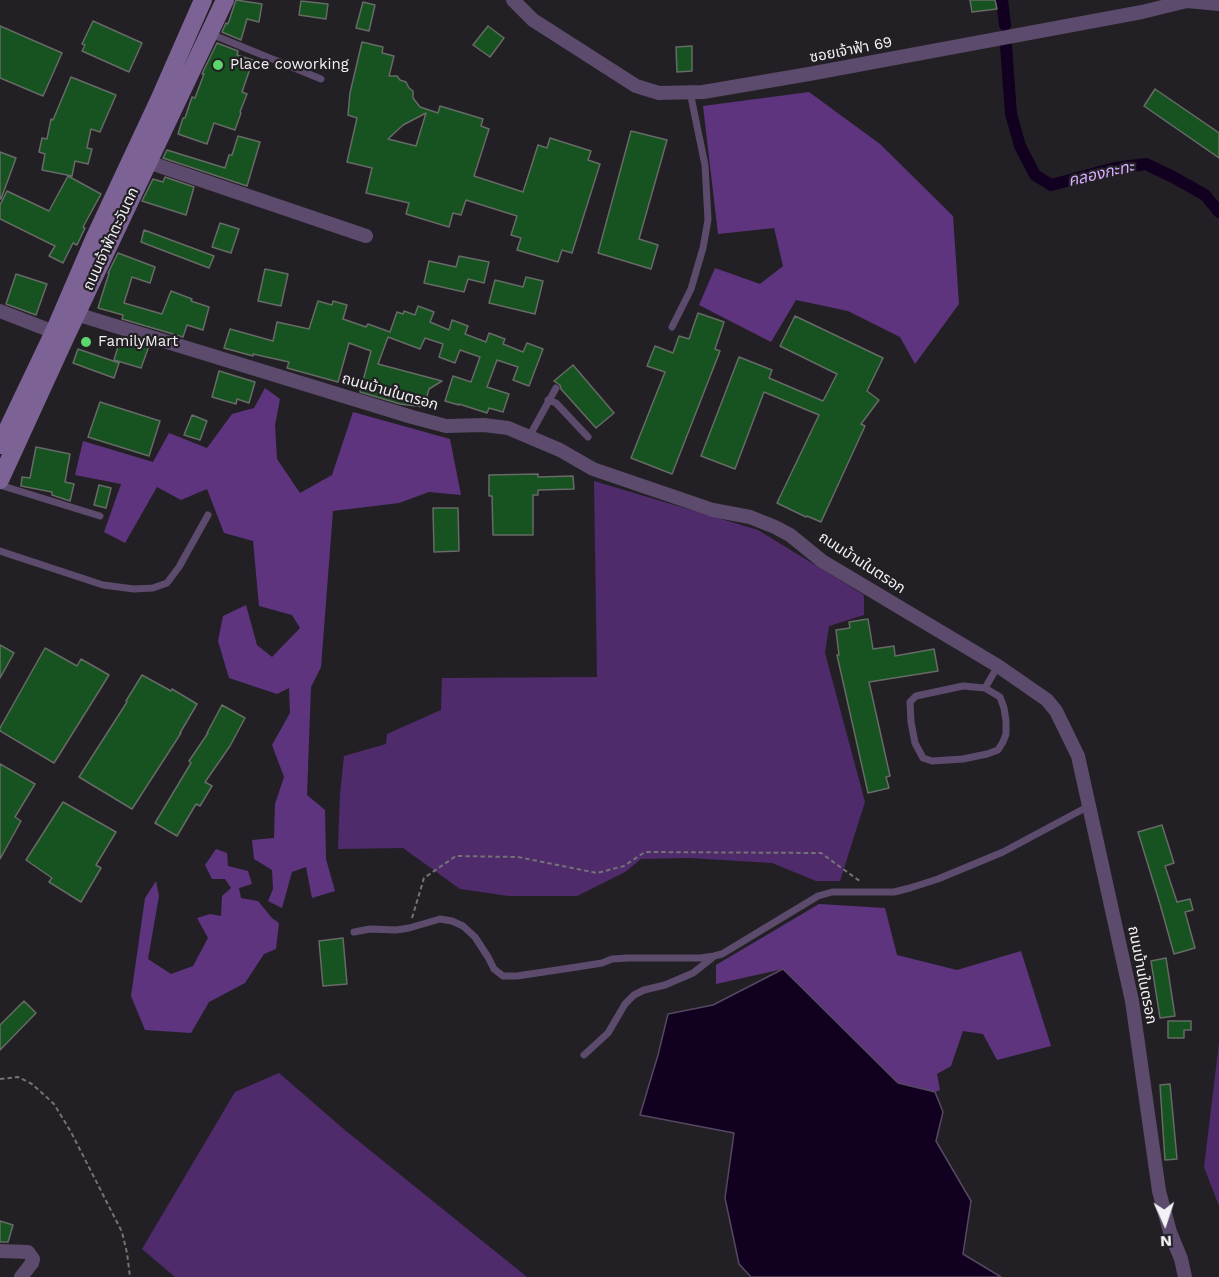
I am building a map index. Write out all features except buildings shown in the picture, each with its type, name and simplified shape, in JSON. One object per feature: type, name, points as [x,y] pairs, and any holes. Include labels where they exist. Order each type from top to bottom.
[{"type":"main road","name":"ถนนเจ้าฟ้าตะวันตก","points":[[0,445],[54,332],[203,0]]},
{"type":"main road","name":"ถนนเจ้าฟ้าตะวันตก","points":[[0,480],[225,0]]},
{"type":"street","name":"ซอยเจ้าฟ้า 69","points":[[513,0],[533,20],[636,86],[659,93],[703,92],[809,74],[1142,12],[1188,1],[1219,4]]},
{"type":"street","points":[[148,162],[366,236]]},
{"type":"street","points":[[0,311],[54,332]]},
{"type":"street","name":"ถนนบ้านในตรอก","points":[[76,314],[446,426],[484,425],[508,428],[560,450],[594,469],[713,510],[750,517],[790,535],[822,561],[998,666],[1047,700],[1056,711],[1078,756],[1132,1001],[1159,1191],[1185,1277]]},
{"type":"street","points":[[0,1251],[28,1252],[33,1259],[32,1263],[21,1277]]},
{"type":"lane","points":[[209,33],[321,79]]},
{"type":"lane","points":[[672,327],[691,289],[703,248],[708,220],[705,165],[690,92]]},
{"type":"lane","points":[[529,437],[556,387]]},
{"type":"lane","points":[[548,400],[556,403],[588,437]]},
{"type":"lane","points":[[0,485],[100,516]]},
{"type":"lane","points":[[0,551],[103,585],[134,589],[153,588],[167,583],[179,567],[208,515]]},
{"type":"lane","points":[[985,688],[998,666]]},
{"type":"lane","points":[[963,686],[985,688],[1000,697],[1004,708],[1006,734],[998,750],[963,759],[932,761],[922,758],[915,743],[911,722],[910,702],[915,696],[963,686]]},
{"type":"lane","points":[[354,932],[409,928],[440,920],[459,923],[475,937],[494,969],[503,976],[577,967],[612,959],[714,956],[722,954],[818,896],[832,892],[894,892],[938,879],[1002,852],[1089,806]]},
{"type":"lane","points":[[584,1055],[608,1033],[624,1004],[634,996],[644,990],[665,985],[693,973],[714,956]]},
{"type":"path","points":[[409,928],[424,878],[456,856],[518,857],[597,873],[624,866],[645,852],[821,853],[873,891]]},
{"type":"path","points":[[0,1079],[18,1077],[32,1084],[54,1104],[71,1132],[122,1232],[130,1277]]},
{"type":"shaded area","points":[[809,92],[880,144],[953,216],[959,304],[915,364],[900,337],[848,311],[796,300],[771,342],[699,305],[715,268],[760,284],[783,266],[774,228],[718,234],[703,106]]},
{"type":"shaded area","points":[[265,388],[280,399],[275,425],[277,459],[300,493],[332,475],[353,412],[450,439],[461,495],[429,492],[399,503],[333,511],[321,667],[311,687],[307,795],[325,810],[326,859],[335,891],[312,898],[306,867],[292,872],[282,908],[268,901],[273,889],[272,870],[254,859],[252,840],[274,838],[275,804],[284,777],[272,745],[290,713],[289,688],[277,694],[229,678],[218,641],[223,616],[246,605],[257,645],[272,657],[300,628],[292,615],[259,606],[253,541],[224,533],[207,489],[181,500],[157,487],[125,543],[104,532],[121,484],[75,475],[83,441],[153,462],[169,433],[207,448],[232,414],[254,408]]},
{"type":"shaded area","points":[[594,481],[758,530],[864,595],[864,615],[829,626],[825,653],[865,802],[840,881],[816,881],[772,863],[689,858],[641,859],[625,872],[577,896],[509,896],[460,889],[403,848],[338,849],[344,756],[386,744],[387,734],[441,710],[442,678],[597,677]]},
{"type":"shaded area","points":[[216,849],[227,853],[228,866],[248,871],[252,884],[239,888],[241,898],[258,901],[279,923],[276,949],[264,954],[245,983],[209,1002],[191,1033],[145,1030],[131,996],[145,898],[156,881],[159,896],[148,959],[171,974],[193,966],[208,938],[197,918],[210,914],[221,916],[222,896],[231,888],[225,879],[212,879],[205,865]]},
{"type":"shaded area","points":[[819,904],[885,908],[897,955],[957,970],[1021,951],[1051,1046],[997,1060],[983,1034],[963,1031],[951,1066],[937,1074],[940,1090],[935,1092],[898,1083],[783,969],[716,984],[716,965]]},
{"type":"shaded area","points":[[783,969],[898,1083],[935,1092],[943,1112],[936,1141],[971,1201],[963,1254],[1001,1277],[751,1277],[739,1264],[725,1198],[734,1133],[640,1115],[668,1014],[713,1005]]},
{"type":"shaded area","points":[[1219,1043],[1219,1206],[1204,1167]]},
{"type":"shaded area","points":[[279,1073],[346,1131],[527,1277],[175,1277],[142,1249],[235,1092]]},
{"type":"waterway","name":"คลองกะทะ","points":[[1002,0],[1005,25]]},
{"type":"waterway","name":"คลองกะทะ","points":[[1006,45],[1011,114],[1020,146],[1035,175],[1051,185],[1115,168],[1146,164],[1205,195],[1219,212]]},
{"type":"place","name":"Place coworking","points":[[218,65]]},
{"type":"place","name":"FamilyMart","points":[[86,342]]}]
